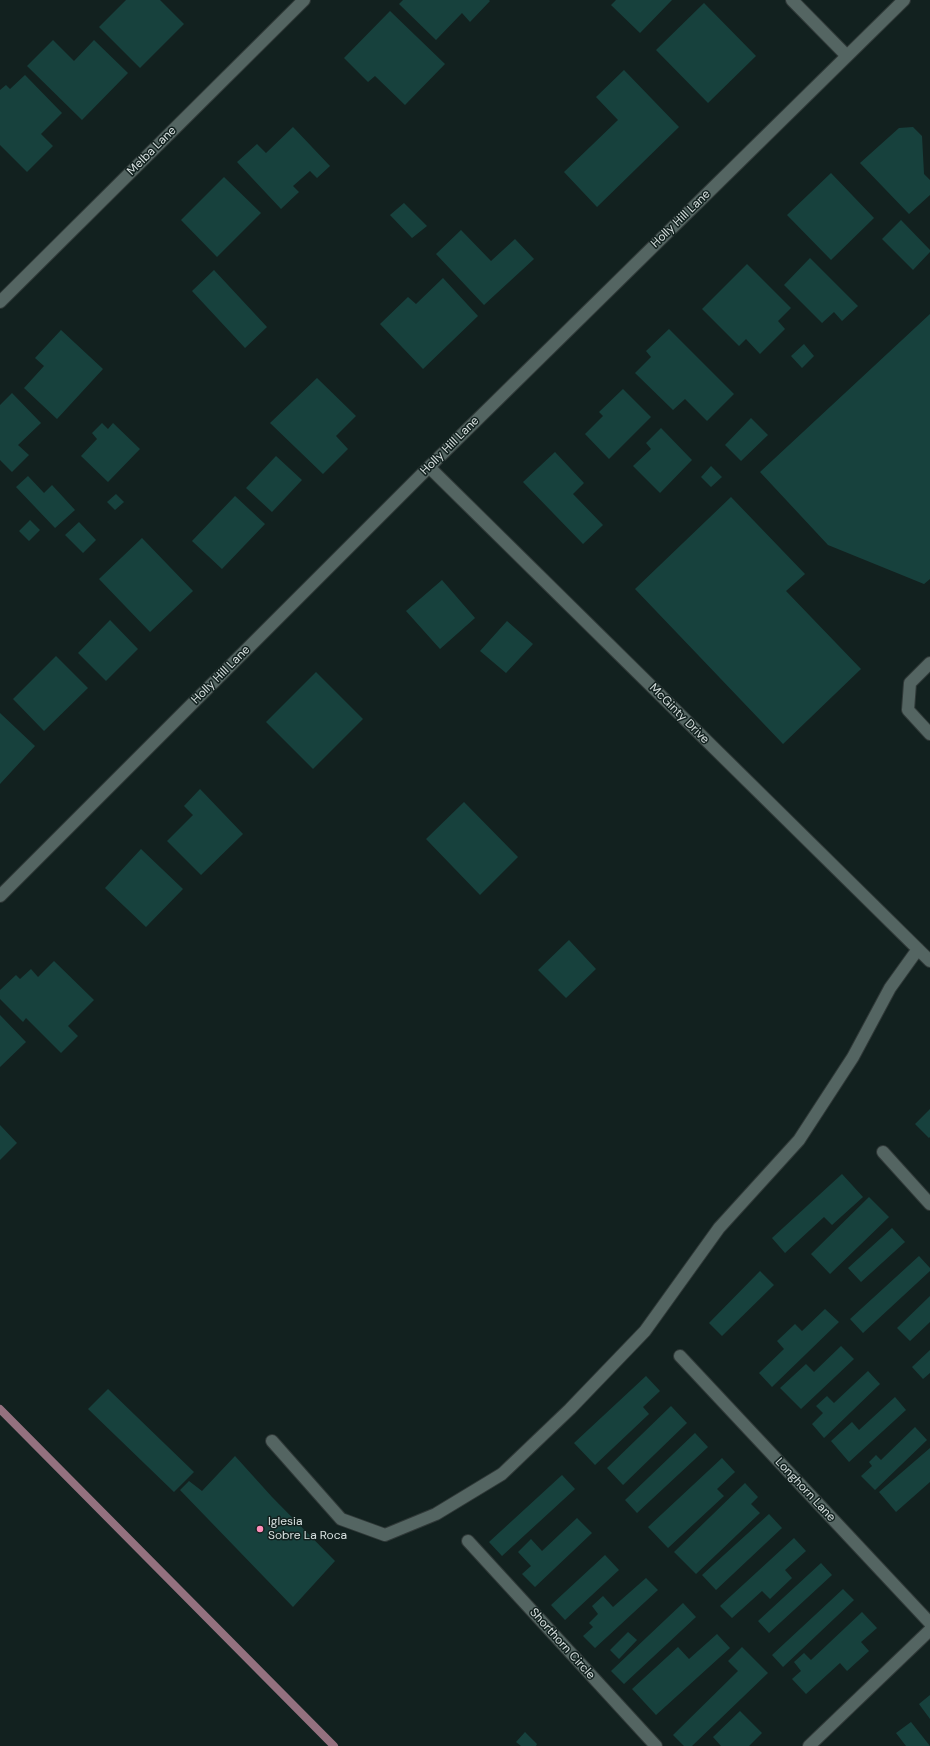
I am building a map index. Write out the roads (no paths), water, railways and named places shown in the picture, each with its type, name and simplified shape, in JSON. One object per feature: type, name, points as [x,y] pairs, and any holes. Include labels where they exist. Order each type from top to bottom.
[{"type":"street","name":"Melba Lane","points":[[0,302],[304,0]]},
{"type":"street","points":[[792,0],[847,56]]},
{"type":"street","name":"Holly Hill Lane","points":[[0,896],[429,467],[904,0]]},
{"type":"street","name":"McGinty Drive","points":[[429,467],[930,961]]},
{"type":"street","points":[[930,664],[910,684],[908,710],[930,734]]},
{"type":"street","points":[[272,1441],[341,1519],[385,1535],[436,1514],[502,1474],[570,1409],[645,1331],[718,1228],[799,1140],[853,1057],[890,988],[918,949]]},
{"type":"street","points":[[883,1152],[930,1204]]},
{"type":"street","name":"Longhorn Lane","points":[[680,1356],[930,1623]]},
{"type":"street","name":"Shorthorn Circle","points":[[468,1541],[656,1746]]},
{"type":"street","points":[[809,1746],[930,1630]]},
{"type":"waterway","points":[[0,1409],[334,1746]]},
{"type":"place","name":"Iglesia Sobre La Roca","points":[[260,1529]]}]
